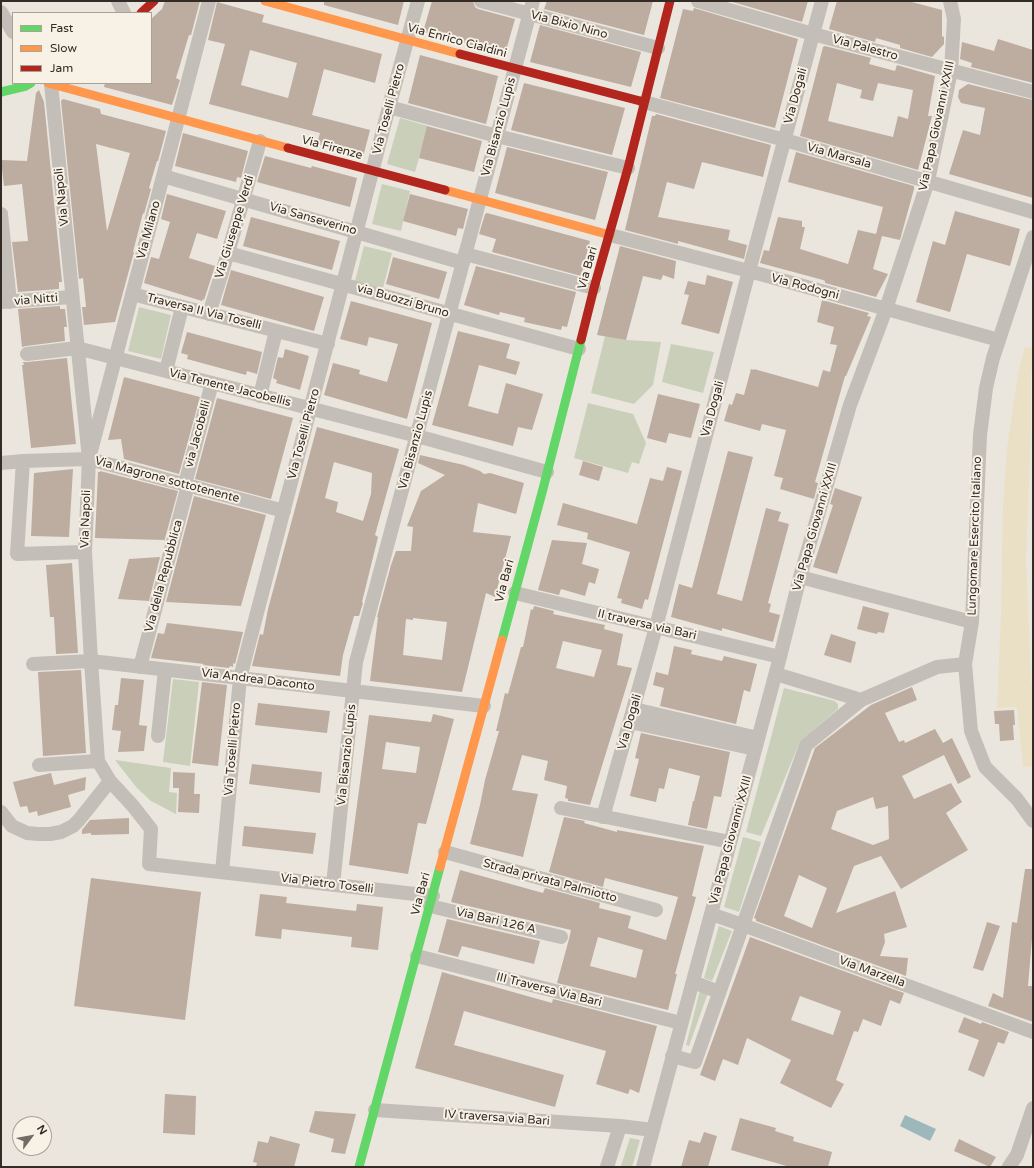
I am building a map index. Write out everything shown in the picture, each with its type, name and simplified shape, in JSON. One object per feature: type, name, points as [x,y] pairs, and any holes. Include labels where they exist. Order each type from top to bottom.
[{"type":"main road","points":[[142,12],[154,1]]},
{"type":"main road","name":"Via Enrico Cialdini","points":[[264,1],[515,69],[644,102]]},
{"type":"main road","name":"Via Bari","points":[[359,1167],[515,594],[594,288],[628,168],[670,1]]},
{"type":"main road","points":[[1,92],[29,84]]},
{"type":"main road","name":"Via Firenze","points":[[50,84],[610,235]]},
{"type":"street","points":[[118,1],[124,12]]},
{"type":"street","name":"Via Milano","points":[[89,459],[209,1]]},
{"type":"street","name":"Via Toselli Pietro","points":[[222,872],[240,678],[372,171],[418,1]]},
{"type":"street","name":"Via Bixio Nino","points":[[481,1],[532,8],[658,48]]},
{"type":"street","name":"Via Palestro","points":[[698,1],[813,34],[1033,92]]},
{"type":"street","name":"Via Dogali","points":[[603,816],[656,627],[749,271],[822,1]]},
{"type":"street","name":"Via Papa Giovanni XXIII","points":[[643,1167],[776,674],[800,577],[850,405],[886,309],[928,181],[951,71],[954,19],[948,2]]},
{"type":"street","name":"Via Bisanzio Lupis","points":[[333,885],[356,662],[532,8]]},
{"type":"street","points":[[1,12],[12,30]]},
{"type":"street","name":"Via Napoli","points":[[50,84],[89,459],[85,552],[98,761],[110,781],[133,806],[151,829],[149,864],[222,872]]},
{"type":"street","name":"Via Marsala","points":[[644,102],[785,140],[1033,212]]},
{"type":"street","points":[[389,107],[497,136],[628,168]]},
{"type":"street","name":"Via Giuseppe Verdi","points":[[208,314],[228,253],[260,141]]},
{"type":"street","name":"Via Sanseverino","points":[[163,176],[356,232],[594,288]]},
{"type":"street","points":[[1,214],[6,302]]},
{"type":"street","name":"Via Rodogni","points":[[610,235],[749,271],[999,340]]},
{"type":"street","name":"Lungomare Esercito Italiano","points":[[1033,237],[999,340],[986,388],[980,435],[972,622],[965,664],[971,731],[985,767],[1017,799],[1033,821]]},
{"type":"street","name":"via Buozzi Bruno","points":[[228,253],[579,349]]},
{"type":"street","name":"Traversa II Via Toselli","points":[[132,294],[328,344]]},
{"type":"street","name":"via Nitti","points":[[6,302],[72,297]]},
{"type":"street","points":[[166,371],[182,307]]},
{"type":"street","name":"Traversa II Via Toselli","points":[[260,396],[276,331]]},
{"type":"street","name":"Via Tenente Jacobellis","points":[[27,354],[77,348],[311,408],[547,472]]},
{"type":"street","name":"via Jacobelli","points":[[186,485],[212,383]]},
{"type":"street","name":"Via Magrone sottotenente","points":[[1,463],[89,459],[284,511]]},
{"type":"street","points":[[23,461],[17,554],[85,552]]},
{"type":"street","name":"Via della Repubblica","points":[[140,667],[186,485]]},
{"type":"street","points":[[800,577],[972,622]]},
{"type":"street","name":"II traversa via Bari","points":[[515,594],[780,657]]},
{"type":"street","name":"Via Andrea Daconto","points":[[33,664],[91,661],[484,706]]},
{"type":"street","points":[[672,1056],[694,1062],[806,745],[861,700],[937,667],[965,664]]},
{"type":"street","points":[[158,736],[165,670]]},
{"type":"street","points":[[776,674],[861,700]]},
{"type":"street","points":[[632,716],[757,743]]},
{"type":"street","points":[[39,765],[98,761]]},
{"type":"street","points":[[1,812],[12,826],[27,833],[50,834],[61,832],[73,826],[110,781]]},
{"type":"street","points":[[561,808],[730,842]]},
{"type":"street","name":"Strada privata Palmiotto","points":[[445,852],[656,910]]},
{"type":"street","name":"Via Pietro Toselli","points":[[222,872],[333,885],[431,901]]},
{"type":"street","name":"Via Bari 126 A","points":[[431,901],[561,937]]},
{"type":"street","name":"Via Marzella","points":[[711,914],[1033,1032]]},
{"type":"street","name":"III Traversa Via Bari","points":[[417,956],[682,1023]]},
{"type":"street","points":[[692,982],[719,992]]},
{"type":"street","points":[[1009,1167],[1017,1155],[1033,1108]]},
{"type":"street","name":"IV traversa via Bari","points":[[375,1110],[620,1126],[652,1130]]},
{"type":"street","points":[[607,1167],[620,1126]]},
{"type":"green space","points":[[400,118],[428,126],[415,172],[387,164]]},
{"type":"green space","points":[[382,184],[410,191],[401,231],[372,224]]},
{"type":"green space","points":[[364,246],[392,253],[383,288],[355,281]]},
{"type":"green space","points":[[139,307],[171,315],[161,359],[128,351]]},
{"type":"green space","points":[[605,336],[626,340],[661,342],[653,385],[634,404],[591,393]]},
{"type":"green space","points":[[671,344],[714,352],[703,393],[662,382]]},
{"type":"green space","points":[[588,403],[633,414],[646,443],[639,464],[632,462],[628,473],[574,458]]},
{"type":"green space","points":[[173,679],[199,682],[190,766],[163,762]]},
{"type":"green space","points":[[784,688],[835,701],[838,704],[838,709],[800,741],[761,836],[746,832]]},
{"type":"green space","points":[[115,760],[171,768],[169,792],[177,793],[176,814],[151,801],[137,788]]},
{"type":"green space","points":[[743,837],[761,842],[739,912],[724,907]]},
{"type":"green space","points":[[719,926],[732,931],[712,981],[704,978]]},
{"type":"green space","points":[[700,990],[708,993],[689,1046],[686,1045]]},
{"type":"green space","points":[[630,1138],[640,1140],[632,1167],[621,1166]]},
{"type":"sand","points":[[1025,347],[1033,348],[1026,559],[1031,679],[1033,693],[1033,766],[1023,767],[1017,707],[997,708],[1001,614],[1003,503],[1007,449],[1018,373]]},
{"type":"water","points":[[905,1115],[936,1129],[930,1141],[900,1126]]},
{"type":"building","points":[[165,1],[200,1],[191,35],[189,35],[176,78],[180,80],[172,105],[104,87],[105,84],[152,84],[152,18],[162,9]]},
{"type":"building","points":[[324,1],[404,1],[398,25],[324,5]]},
{"type":"building","points":[[432,1],[473,1],[475,7],[478,9],[515,19],[505,54],[423,32]]},
{"type":"building","points":[[547,1],[653,1],[644,35],[544,9]]},
{"type":"building","points":[[729,1],[808,1],[802,22]]},
{"type":"building","points":[[837,1],[908,1],[942,10],[942,36],[944,37],[944,44],[932,57],[900,48],[900,45],[876,38],[875,42],[829,29]]},
{"type":"building","points":[[217,2],[264,15],[262,22],[382,54],[375,83],[324,69],[312,115],[370,130],[363,157],[317,144],[320,133],[209,104],[225,44],[208,40]],"holes":[[[250,50],[297,63],[288,98],[241,85]]]},
{"type":"building","points":[[694,8],[798,39],[775,128],[660,98],[683,9],[693,11]]},
{"type":"building","points":[[540,25],[641,52],[631,87],[530,62]]},
{"type":"building","points":[[998,39],[1033,50],[1033,83],[971,67],[972,63],[960,59],[962,42],[994,51]]},
{"type":"building","points":[[825,46],[871,58],[869,64],[895,71],[897,65],[935,76],[928,116],[932,116],[918,170],[800,136],[823,47]],"holes":[[[837,83],[862,90],[860,98],[873,101],[878,83],[913,90],[908,119],[898,116],[893,137],[828,121]]]},
{"type":"building","points":[[420,55],[498,76],[486,124],[408,103]]},
{"type":"building","points":[[524,83],[625,108],[612,155],[511,130]]},
{"type":"building","points":[[968,84],[1033,100],[1033,198],[949,174],[963,130],[980,135],[985,108],[961,103],[958,97],[959,90]]},
{"type":"building","points":[[39,90],[44,102],[62,282],[59,282],[59,289],[18,292],[12,242],[28,241],[22,184],[4,186],[1,160],[27,161],[36,93]]},
{"type":"building","points":[[63,99],[100,109],[101,114],[166,131],[149,188],[151,189],[144,214],[143,213],[115,322],[84,325],[82,307],[86,307],[83,278],[79,279],[61,101]],"holes":[[[96,144],[130,153],[107,231]]]},
{"type":"building","points":[[656,114],[771,145],[763,177],[702,162],[694,189],[667,182],[658,217],[730,230],[728,240],[747,245],[744,259],[678,241],[678,244],[625,230],[652,116],[655,116]]},
{"type":"building","points":[[427,126],[482,141],[474,172],[419,158]]},
{"type":"building","points":[[183,133],[248,151],[241,178],[237,177],[236,182],[175,166]]},
{"type":"building","points":[[507,147],[608,172],[595,220],[495,193]]},
{"type":"building","points":[[796,152],[914,186],[900,240],[882,236],[873,269],[888,274],[876,297],[825,283],[823,280],[760,263],[764,250],[769,251],[778,217],[802,221],[802,227],[805,227],[800,249],[848,264],[858,230],[876,234],[883,207],[788,182]]},
{"type":"building","points":[[265,156],[311,168],[312,166],[357,178],[350,207],[257,182]]},
{"type":"building","points":[[167,194],[226,211],[217,239],[197,233],[189,258],[215,266],[204,300],[203,299],[202,301],[144,283],[151,257],[159,259],[170,222],[161,219]]},
{"type":"building","points":[[410,194],[468,209],[463,229],[458,228],[456,236],[403,221]]},
{"type":"building","points":[[955,211],[1020,229],[1010,266],[967,254],[950,312],[916,302],[933,241],[945,245]]},
{"type":"building","points":[[487,213],[590,241],[581,276],[492,252],[496,239],[479,234],[485,214]]},
{"type":"building","points":[[251,217],[340,241],[332,270],[243,246]]},
{"type":"building","points":[[620,246],[676,261],[674,279],[663,275],[661,280],[643,276],[626,340],[597,335]]},
{"type":"building","points":[[393,257],[447,272],[439,299],[386,284]]},
{"type":"building","points":[[476,266],[576,292],[567,327],[562,326],[561,330],[524,322],[525,318],[500,312],[499,315],[464,305]]},
{"type":"building","points":[[231,270],[324,297],[314,331],[221,305]]},
{"type":"building","points":[[707,275],[733,282],[719,334],[681,324],[689,295],[684,294],[688,281],[705,285]]},
{"type":"building","points":[[822,300],[869,313],[867,316],[871,317],[845,376],[815,482],[818,483],[814,499],[780,489],[783,478],[774,476],[786,430],[762,424],[760,431],[724,421],[729,404],[732,405],[736,393],[744,395],[751,369],[818,387],[823,370],[830,372],[837,345],[830,344],[834,327],[817,322]]},
{"type":"building","points":[[351,301],[432,323],[407,419],[324,395],[333,363],[360,370],[359,374],[387,382],[398,344],[369,337],[367,346],[340,339]]},
{"type":"building","points":[[60,306],[60,309],[65,309],[67,327],[64,327],[65,341],[22,347],[18,309]]},
{"type":"building","points":[[458,331],[510,344],[506,358],[520,362],[516,375],[479,365],[468,406],[498,414],[506,383],[543,394],[532,430],[518,427],[513,446],[432,425]]},
{"type":"building","points":[[187,332],[262,352],[257,374],[247,371],[246,375],[187,359],[188,355],[181,353]]},
{"type":"building","points":[[285,349],[309,356],[300,390],[276,383],[277,380],[273,378],[278,357],[283,358]]},
{"type":"building","points":[[67,358],[76,444],[31,448],[22,365],[24,365],[23,362]]},
{"type":"building","points":[[124,377],[200,397],[179,474],[124,459],[121,439],[108,440]]},
{"type":"building","points":[[658,394],[700,404],[691,438],[669,433],[666,443],[647,438]]},
{"type":"building","points":[[217,398],[293,418],[271,499],[195,479]]},
{"type":"building","points":[[317,427],[399,449],[375,535],[378,537],[363,603],[359,616],[354,616],[343,655],[340,676],[252,666],[260,634],[263,635],[268,609]],"holes":[[[334,462],[372,473],[371,494],[363,521],[336,512],[338,502],[325,498]]]},
{"type":"building","points":[[728,451],[753,457],[717,594],[742,601],[766,508],[781,512],[778,521],[789,524],[768,603],[771,604],[769,612],[780,615],[773,642],[722,628],[722,631],[671,617],[679,584],[692,588]]},
{"type":"building","points":[[420,455],[464,465],[484,474],[490,473],[524,483],[516,514],[478,503],[473,532],[511,536],[495,597],[486,593],[462,692],[370,681],[377,617],[396,551],[411,551],[413,527],[407,526],[421,491],[445,475],[418,463]],"holes":[[[413,618],[447,622],[442,660],[403,655],[406,619],[413,620]]]},
{"type":"building","points":[[583,461],[603,467],[599,481],[579,475]]},
{"type":"building","points":[[667,467],[682,471],[648,600],[645,599],[642,609],[621,603],[622,599],[617,598],[630,552],[587,539],[588,533],[557,525],[563,503],[637,524],[650,478],[663,481]]},
{"type":"building","points":[[73,469],[69,537],[31,536],[34,473]]},
{"type":"building","points":[[100,471],[178,491],[164,542],[164,540],[95,538],[98,472]]},
{"type":"building","points":[[835,488],[862,497],[837,574],[813,567],[833,505],[830,504]]},
{"type":"building","points":[[194,496],[266,515],[241,606],[166,602]]},
{"type":"building","points":[[552,540],[587,543],[582,564],[599,569],[595,584],[589,582],[585,596],[561,589],[559,595],[538,590]]},
{"type":"building","points":[[160,557],[149,601],[118,599],[129,559]]},
{"type":"building","points":[[72,563],[78,653],[56,654],[54,617],[50,617],[46,565]]},
{"type":"building","points":[[534,606],[554,611],[553,614],[605,625],[604,629],[623,634],[617,665],[632,668],[590,805],[568,801],[568,799],[565,798],[567,786],[544,780],[548,761],[522,755],[512,790],[538,794],[523,857],[470,844],[485,780],[499,731],[496,731],[505,693],[508,694],[521,647],[523,647],[531,609],[533,610]],"holes":[[[563,641],[602,650],[594,677],[556,668]]]},
{"type":"building","points":[[863,606],[889,613],[884,633],[878,632],[877,634],[857,629]]},
{"type":"building","points":[[167,623],[243,632],[235,664],[233,663],[233,667],[230,666],[229,668],[151,658],[158,633],[164,634]]},
{"type":"building","points":[[831,634],[856,642],[851,663],[824,655]]},
{"type":"building","points":[[674,646],[692,650],[691,654],[722,661],[724,656],[757,664],[750,692],[744,690],[736,724],[660,706],[664,688],[653,685],[656,672],[668,675]]},
{"type":"building","points":[[81,670],[86,753],[43,756],[38,672]]},
{"type":"building","points":[[121,678],[144,680],[139,725],[147,726],[144,751],[118,752],[121,731],[112,730],[115,705],[118,705]]},
{"type":"building","points":[[202,682],[227,685],[218,766],[192,763]]},
{"type":"building","points":[[912,687],[917,700],[885,713],[899,742],[904,740],[905,743],[935,729],[943,743],[952,738],[971,777],[958,784],[944,755],[902,776],[914,799],[951,783],[962,802],[946,813],[968,850],[901,889],[881,856],[854,866],[836,913],[895,891],[907,927],[884,934],[885,942],[880,956],[908,958],[906,976],[756,921],[754,918],[815,748],[871,705]],"holes":[[[873,797],[876,809],[888,806],[889,839],[873,845],[831,829],[837,811]],[[799,875],[827,888],[812,928],[784,916]]]},
{"type":"building","points":[[258,703],[330,711],[327,733],[255,725]]},
{"type":"building","points":[[1014,710],[1014,740],[1000,741],[999,724],[995,724],[994,711]]},
{"type":"building","points":[[433,714],[454,719],[426,824],[418,823],[408,874],[349,865],[369,715],[431,722]],"holes":[[[386,742],[420,747],[416,773],[382,769]]]},
{"type":"building","points":[[641,733],[730,752],[721,797],[714,796],[707,829],[688,825],[700,776],[669,768],[664,789],[659,788],[656,802],[630,796],[639,759],[635,758]]},
{"type":"building","points":[[252,764],[322,772],[320,793],[249,784]]},
{"type":"building","points":[[173,772],[195,773],[194,794],[200,794],[199,813],[178,812],[179,788],[173,788]]},
{"type":"building","points":[[51,773],[54,785],[86,777],[85,790],[68,795],[71,807],[38,816],[37,811],[29,813],[27,806],[20,807],[13,782]]},
{"type":"building","points":[[564,817],[585,821],[584,823],[617,832],[617,830],[704,846],[692,896],[696,897],[675,974],[677,974],[668,1010],[557,983],[571,930],[451,902],[460,870],[543,893],[545,888],[600,903],[599,908],[631,916],[628,928],[666,940],[678,897],[605,878],[603,887],[549,872]],"holes":[[[598,937],[643,950],[636,978],[590,966]]]},
{"type":"building","points":[[129,818],[129,834],[82,834],[82,830],[90,820]]},
{"type":"building","points":[[244,826],[316,833],[313,854],[242,846]]},
{"type":"building","points":[[1025,869],[1033,869],[1033,927],[1028,986],[1033,986],[1033,1022],[988,1006],[993,993],[1003,998],[1012,922],[1017,923]]},
{"type":"building","points":[[91,878],[201,892],[185,1020],[74,1006]]},
{"type":"building","points":[[260,894],[287,897],[286,903],[356,911],[357,904],[383,907],[378,950],[351,947],[352,937],[282,929],[281,939],[255,936]]},
{"type":"building","points":[[447,919],[540,941],[534,964],[462,946],[458,957],[438,952]]},
{"type":"building","points":[[987,922],[1000,926],[983,971],[973,968]]},
{"type":"building","points":[[750,937],[904,993],[900,1004],[890,1000],[881,1026],[863,1019],[858,1032],[854,1031],[836,1080],[844,1084],[831,1108],[780,1083],[791,1060],[747,1038],[738,1065],[723,1059],[715,1081],[700,1075]],"holes":[[[800,996],[841,1011],[833,1035],[791,1020]]]},
{"type":"building","points":[[442,972],[552,1003],[553,999],[657,1026],[639,1093],[630,1089],[628,1094],[596,1084],[606,1051],[464,1011],[454,1045],[564,1075],[555,1107],[415,1068]]},
{"type":"building","points":[[964,1017],[981,1024],[982,1022],[1009,1032],[1004,1044],[998,1042],[984,1077],[968,1070],[979,1040],[958,1032]]},
{"type":"building","points":[[165,1094],[196,1096],[195,1135],[163,1133]]},
{"type":"building","points":[[315,1111],[356,1114],[345,1154],[331,1152],[334,1139],[309,1132]]},
{"type":"building","points":[[740,1118],[776,1128],[775,1131],[794,1137],[793,1141],[832,1152],[828,1167],[790,1167],[731,1150]]},
{"type":"building","points":[[704,1132],[717,1136],[708,1167],[681,1167],[689,1140],[700,1143]]},
{"type":"building","points":[[270,1136],[300,1144],[294,1167],[256,1167],[257,1163],[253,1162],[258,1141],[268,1143]]},
{"type":"building","points":[[959,1139],[996,1157],[990,1167],[954,1151]]},
{"type":"traffic: fast","points":[[1,92],[29,84]]},
{"type":"traffic: fast","points":[[502,640],[581,340]]},
{"type":"traffic: fast","points":[[359,1167],[440,867]]},
{"type":"traffic: slow","points":[[265,1],[460,54]]},
{"type":"traffic: slow","points":[[52,84],[288,148]]},
{"type":"traffic: slow","points":[[445,190],[610,235]]},
{"type":"traffic: slow","points":[[440,867],[502,640]]},
{"type":"traffic: jam","points":[[142,12],[154,1]]},
{"type":"traffic: jam","points":[[581,340],[628,168],[670,1]]},
{"type":"traffic: jam","points":[[460,54],[644,102]]},
{"type":"traffic: jam","points":[[288,148],[445,190]]}]
